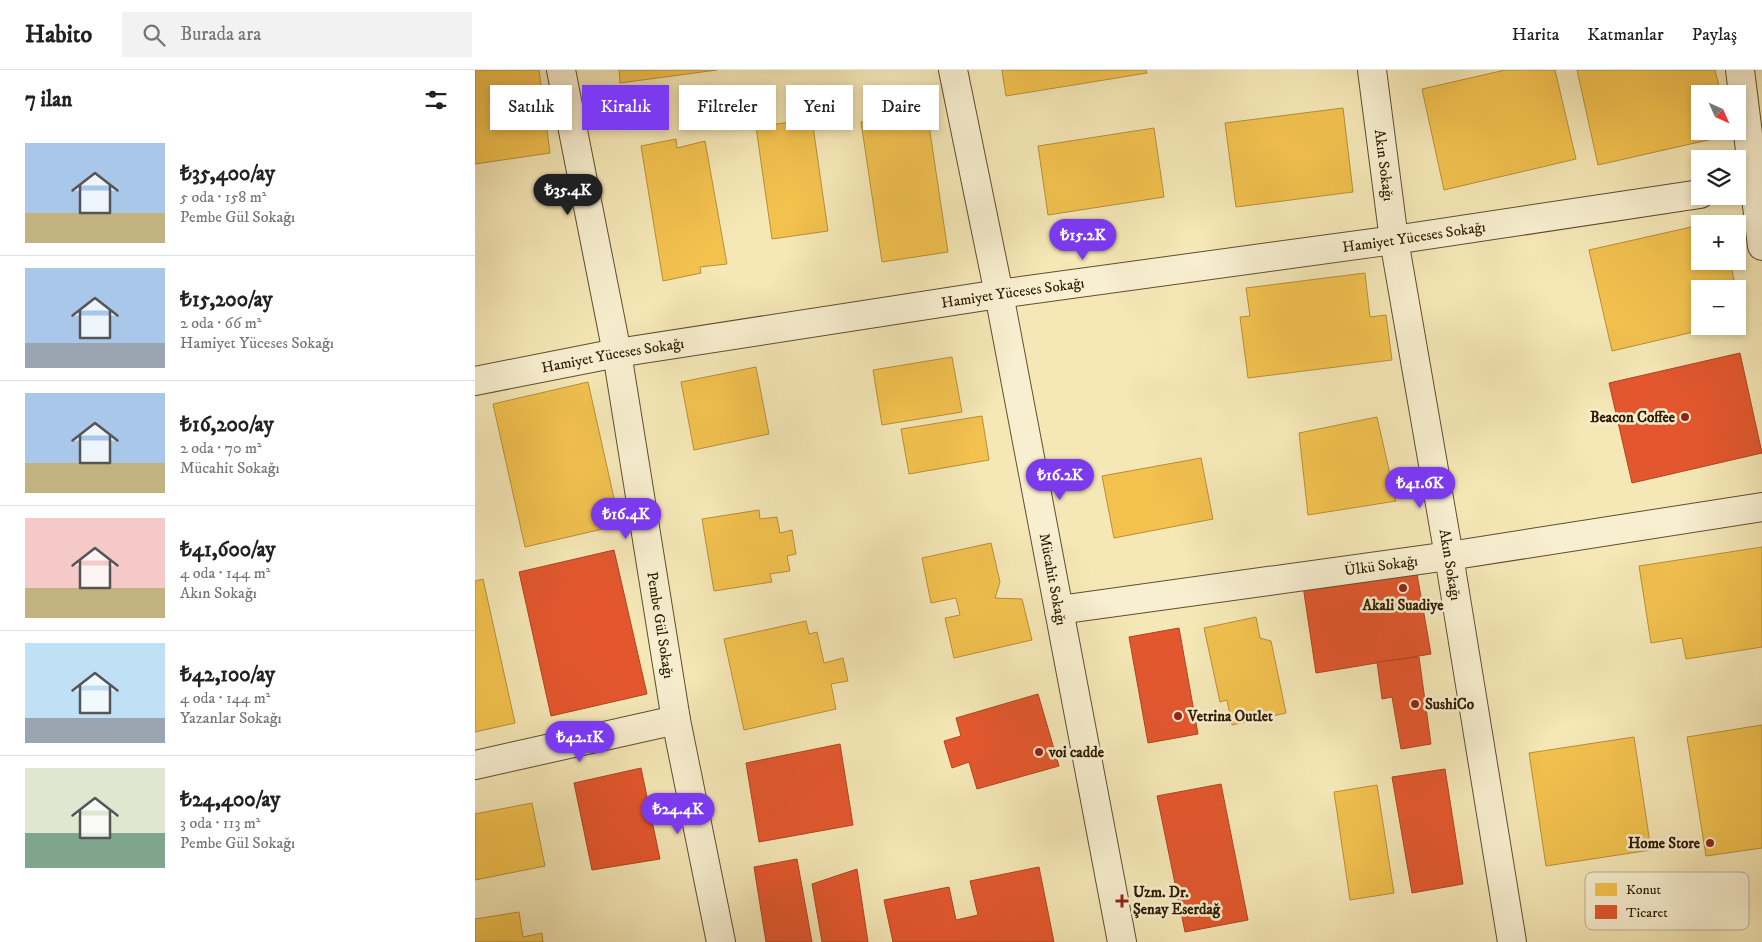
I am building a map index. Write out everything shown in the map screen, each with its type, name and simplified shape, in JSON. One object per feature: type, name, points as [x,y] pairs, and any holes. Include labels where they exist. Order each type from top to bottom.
[{"type":"street","name":"Pembe Gül Sokağı","points":[[561,70],[617,353],[676,720],[721,942]]},
{"type":"street","name":"Mücahit Sokağı","points":[[953,70],[999,294],[1121,942]]},
{"type":"street","name":"Akın Sokağı","points":[[1372,70],[1394,240],[1449,556],[1512,942]]},
{"type":"street","points":[[1739,70],[1751,187],[1762,246]]},
{"type":"street","name":"Hamiyet Yüceses Sokağı","points":[[475,381],[617,353],[999,294],[1394,240],[1691,195]]},
{"type":"street","name":"Ülkü Sokağı","points":[[1059,610],[1449,556],[1762,507]]},
{"type":"street","points":[[475,765],[676,720]]},
{"type":"building: Konut","points":[[475,70],[539,70],[541,85],[490,85],[490,130],[547,130],[550,153],[475,164]]},
{"type":"building: Konut","points":[[619,70],[717,70],[620,83]]},
{"type":"building: Konut","points":[[1002,70],[1146,70],[1147,73],[1006,96]]},
{"type":"building: Konut","points":[[1505,70],[1555,70],[1576,159],[1444,190],[1422,89]]},
{"type":"building: Konut","points":[[1577,70],[1715,70],[1719,85],[1691,85],[1691,140],[1708,140],[1598,165]]},
{"type":"building: Konut","points":[[1343,108],[1353,192],[1236,207],[1225,123]]},
{"type":"building: Konut","points":[[861,122],[863,122],[863,130],[930,130],[948,252],[882,262]]},
{"type":"building: Konut","points":[[786,123],[786,130],[814,130],[828,231],[772,239],[756,130],[776,130],[776,124]]},
{"type":"building: Konut","points":[[1154,128],[1164,197],[1048,215],[1038,146]]},
{"type":"building: Konut","points":[[676,139],[677,148],[705,141],[727,264],[700,267],[701,273],[663,281],[641,146]]},
{"type":"building: Konut","points":[[1691,227],[1691,270],[1732,270],[1734,280],[1691,280],[1691,333],[1612,351],[1589,250]]},
{"type":"building: Konut","points":[[1365,273],[1370,317],[1386,315],[1392,360],[1248,378],[1240,317],[1250,316],[1246,288]]},
{"type":"building: Konut","points":[[952,357],[962,412],[882,425],[873,370]]},
{"type":"building: Konut","points":[[756,367],[769,434],[694,450],[681,382]]},
{"type":"building: Konut","points":[[588,382],[620,525],[525,547],[493,404]]},
{"type":"building: Konut","points":[[982,416],[989,460],[909,474],[901,429]]},
{"type":"building: Konut","points":[[1377,417],[1396,501],[1308,515],[1299,433]]},
{"type":"building: Konut","points":[[1201,458],[1213,519],[1114,538],[1102,476]]},
{"type":"building: Konut","points":[[759,510],[760,519],[777,517],[780,533],[792,530],[796,554],[787,556],[790,571],[770,574],[772,582],[714,591],[702,519]]},
{"type":"building: Konut","points":[[991,543],[1000,582],[995,598],[1022,599],[1032,640],[954,658],[945,618],[960,615],[956,598],[931,603],[922,558]]},
{"type":"building: Konut","points":[[1762,547],[1762,647],[1686,659],[1682,638],[1651,643],[1639,566]]},
{"type":"building: Konut","points":[[483,579],[515,723],[475,732],[475,581]]},
{"type":"building: Konut","points":[[1256,617],[1260,638],[1271,641],[1286,713],[1232,725],[1227,700],[1220,702],[1204,628]]},
{"type":"building: Konut","points":[[806,621],[809,634],[817,632],[824,663],[843,658],[848,681],[831,684],[836,709],[744,730],[724,639]]},
{"type":"building: Konut","points":[[1762,725],[1762,848],[1706,856],[1687,737]]},
{"type":"building: Konut","points":[[1634,737],[1651,850],[1546,866],[1529,753]]},
{"type":"building: Konut","points":[[1377,785],[1394,893],[1350,900],[1334,792]]},
{"type":"building: Konut","points":[[532,803],[545,866],[475,880],[475,814]]},
{"type":"building: Konut","points":[[519,912],[523,937],[542,933],[543,942],[475,942],[475,919]]},
{"type":"building: Ticaret","points":[[1740,353],[1762,453],[1632,483],[1609,383]]},
{"type":"building: Ticaret","points":[[614,550],[647,694],[551,716],[519,572]]},
{"type":"building: Ticaret","points":[[1416,568],[1431,654],[1316,673],[1303,586]]},
{"type":"building: Ticaret","points":[[1179,628],[1198,734],[1148,743],[1129,637]]},
{"type":"building: Ticaret","points":[[1419,657],[1431,744],[1401,749],[1392,697],[1382,699],[1377,662]]},
{"type":"building: Ticaret","points":[[1038,694],[1059,766],[977,789],[969,762],[952,768],[944,741],[961,736],[956,718]]},
{"type":"building: Ticaret","points":[[840,744],[853,825],[759,842],[746,763]]},
{"type":"building: Ticaret","points":[[641,768],[660,859],[592,870],[574,783]]},
{"type":"building: Ticaret","points":[[1445,769],[1463,884],[1412,893],[1392,777]]},
{"type":"building: Ticaret","points":[[1221,784],[1248,920],[1185,932],[1157,796]]},
{"type":"building: Ticaret","points":[[797,859],[812,942],[766,942],[754,867]]},
{"type":"building: Ticaret","points":[[1039,867],[1054,942],[893,942],[884,900],[949,887],[956,920],[978,915],[970,881]]},
{"type":"building: Ticaret","points":[[857,869],[868,942],[822,942],[812,884]]},
{"type":"place","name":"Beacon Coffee","points":[[1685,417]]},
{"type":"place","name":"Akali Suadiye","points":[[1403,588]]},
{"type":"place","name":"SushiCo","points":[[1415,704]]},
{"type":"place","name":"Vetrina Outlet","points":[[1178,716]]},
{"type":"place","name":"voi cadde","points":[[1039,752]]},
{"type":"place","name":"Home Store","points":[[1710,843]]},
{"type":"place","name":"Uzm. Dr. Şenay Eserdağ","points":[[1122,901]]}]
